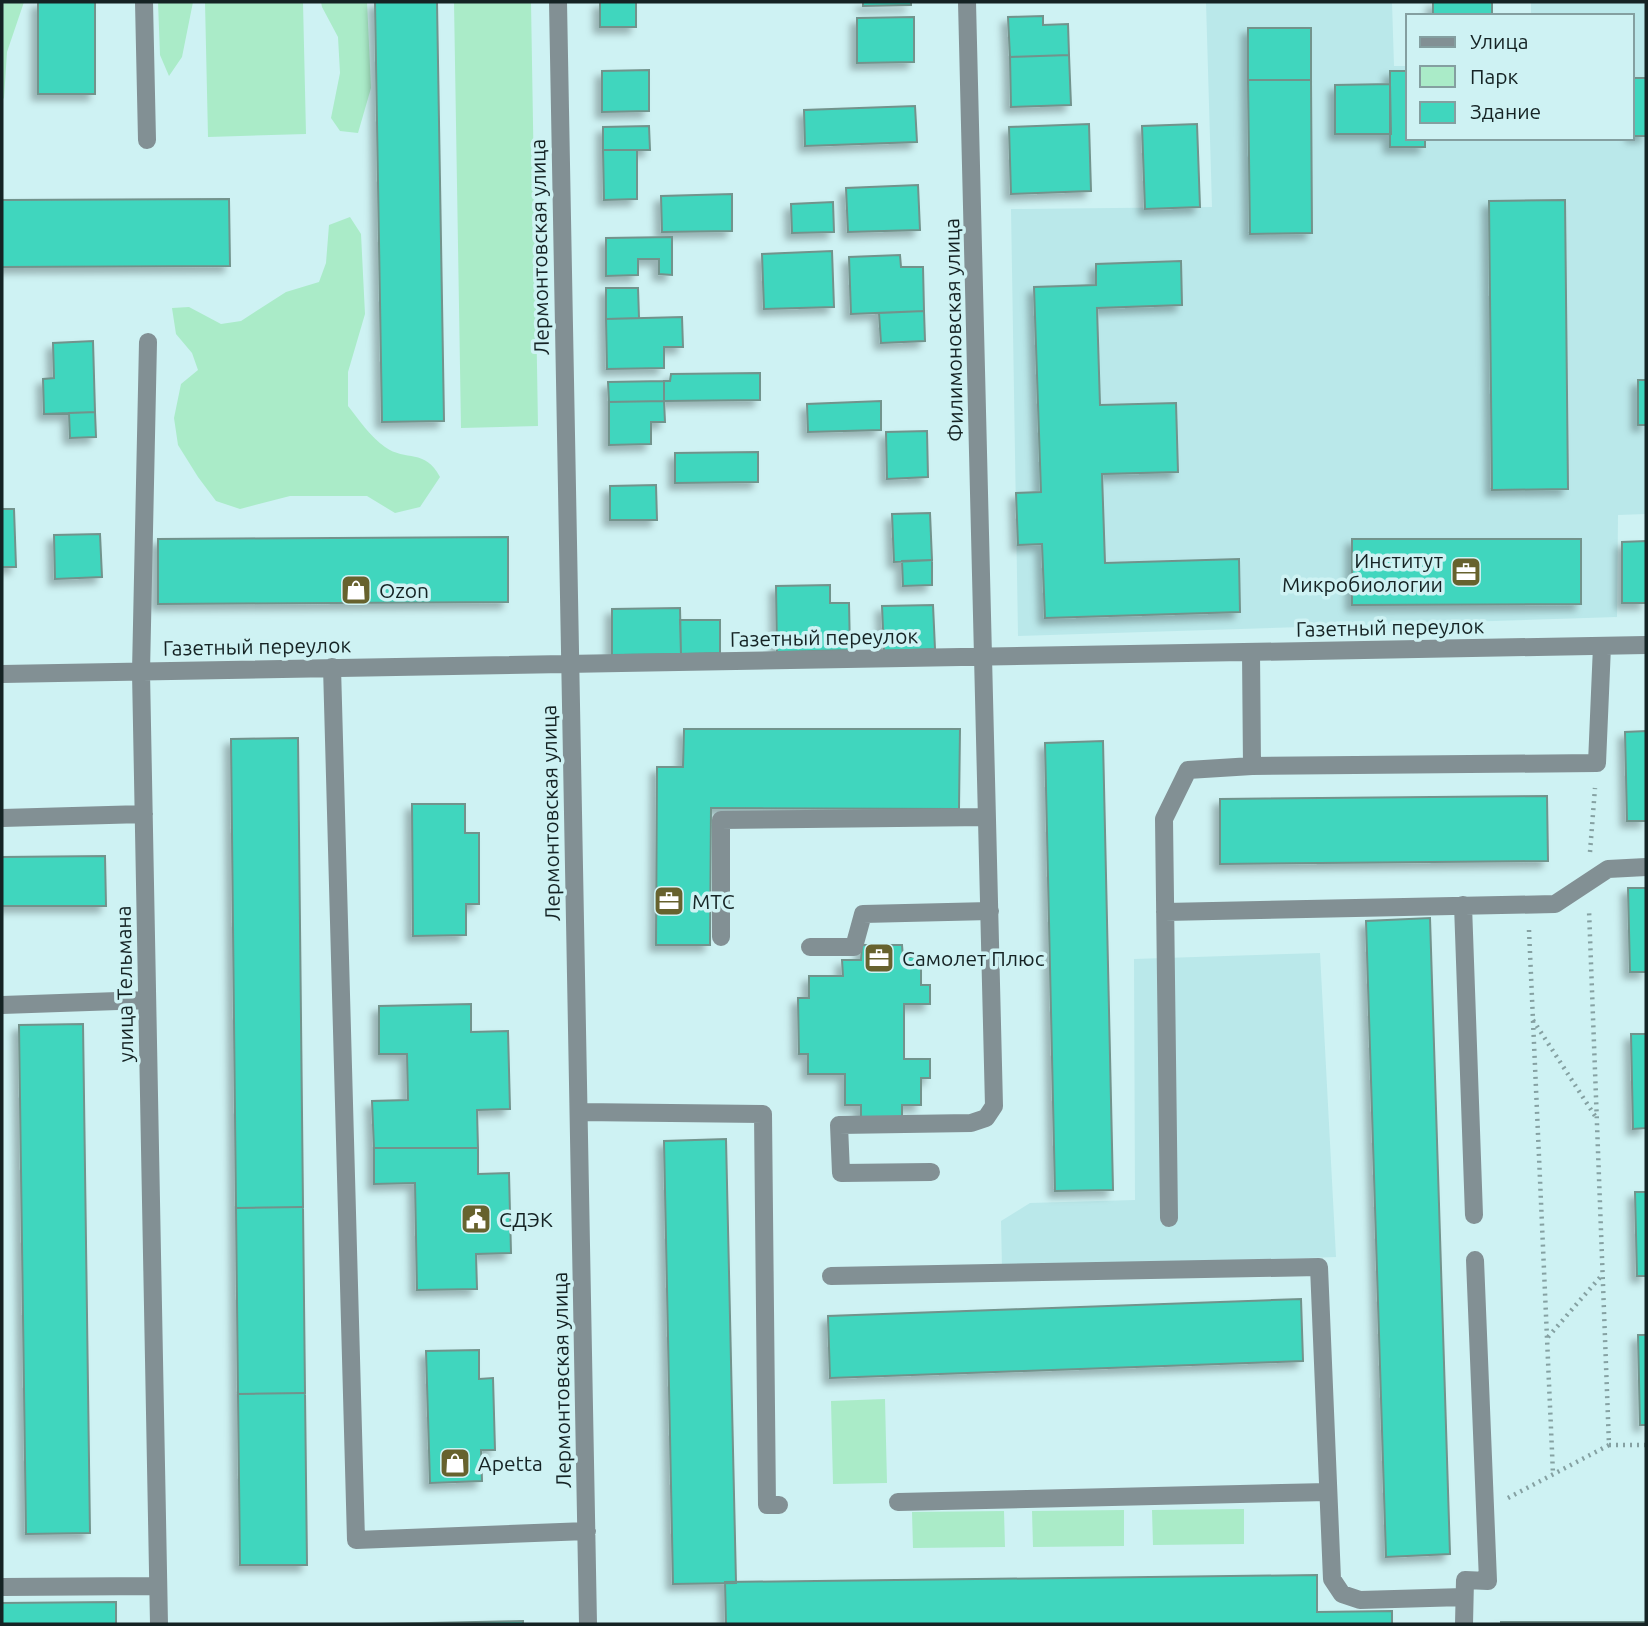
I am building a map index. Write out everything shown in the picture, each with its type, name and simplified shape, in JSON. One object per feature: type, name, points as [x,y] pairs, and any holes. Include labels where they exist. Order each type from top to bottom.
[{"type":"street","points":[[144,2],[147,140]]},
{"type":"street","name":"Лермонтовская улица","points":[[558,2],[588,1624]]},
{"type":"street","name":"Филимоновская улица","points":[[931,1172],[841,1173],[839,1125],[971,1123],[985,1118],[994,1106],[967,2]]},
{"type":"street","name":"улица Тельмана","points":[[148,342],[141,672],[159,1624]]},
{"type":"street","name":"Газетный переулок","points":[[2,674],[1646,645]]},
{"type":"street","points":[[1169,1218],[1164,819],[1188,770],[1252,766],[1597,763],[1602,646]]},
{"type":"street","points":[[1251,653],[1252,766]]},
{"type":"street","points":[[332,667],[356,1540],[587,1531]]},
{"type":"street","points":[[2,818],[144,814]]},
{"type":"street","points":[[721,937],[721,820],[987,817]]},
{"type":"street","points":[[1165,912],[1555,904],[1608,869],[1646,867]]},
{"type":"street","points":[[1463,905],[1474,1215]]},
{"type":"street","points":[[810,947],[854,947],[863,914],[990,911]]},
{"type":"street","points":[[2,1005],[147,1000]]},
{"type":"street","points":[[579,1112],[763,1114],[767,1505],[779,1504]]},
{"type":"street","points":[[1464,1624],[1465,1580],[1489,1581],[1475,1260]]},
{"type":"street","points":[[831,1276],[1319,1267],[1332,1579],[1342,1594],[1360,1600],[1464,1597]]},
{"type":"street","points":[[898,1502],[1328,1492]]},
{"type":"street","points":[[2,1587],[157,1586]]},
{"type":"path","points":[[1597,763],[1588,882],[1609,1445]]},
{"type":"path","points":[[1528,905],[1553,1474]]},
{"type":"path","points":[[1533,1020],[1597,1119]]},
{"type":"path","points":[[1547,1337],[1602,1274]]},
{"type":"path","points":[[1486,1510],[1609,1445],[1646,1445]]},
{"type":"shaded area","points":[[1206,2],[1392,2],[1394,66],[1406,66],[1406,140],[1634,140],[1634,14],[1531,14],[1531,2],[1646,2],[1646,514],[1618,515],[1617,617],[1018,636],[1011,209],[1212,207]]},
{"type":"shaded area","points":[[1320,953],[1336,1257],[1002,1268],[1001,1221],[1030,1203],[1135,1200],[1134,959]]},
{"type":"green space","points":[[2,2],[24,2],[7,52],[2,100]]},
{"type":"green space","points":[[158,2],[193,2],[182,57],[169,76],[160,55]]},
{"type":"green space","points":[[205,2],[303,2],[306,134],[208,137]]},
{"type":"green space","points":[[321,2],[367,2],[371,88],[358,133],[340,131],[331,118],[340,73],[338,37]]},
{"type":"green space","points":[[454,2],[531,2],[538,426],[461,428]]},
{"type":"green space","points":[[350,217],[361,234],[365,314],[348,372],[348,406],[385,447],[428,462],[440,477],[420,507],[395,513],[367,496],[290,496],[240,509],[216,501],[178,445],[174,418],[181,384],[198,370],[192,353],[176,334],[172,308],[189,307],[221,324],[241,321],[286,292],[319,282],[326,263],[329,225]]},
{"type":"green space","points":[[885,1399],[887,1483],[833,1484],[831,1401]]},
{"type":"green space","points":[[1244,1509],[1244,1544],[1153,1545],[1152,1510]]},
{"type":"green space","points":[[1124,1510],[1124,1546],[1033,1547],[1032,1511]]},
{"type":"green space","points":[[1004,1511],[1005,1547],[913,1548],[912,1512]]},
{"type":"building","points":[[38,2],[95,2],[95,94],[38,94]]},
{"type":"building","points":[[375,2],[437,2],[444,421],[382,422]]},
{"type":"building","points":[[600,2],[636,2],[636,27],[600,27]]},
{"type":"building","points":[[863,2],[911,2],[911,5],[863,6]]},
{"type":"building","points":[[1433,2],[1492,2],[1492,14],[1433,14]]},
{"type":"building","points":[[1043,16],[1043,25],[1068,24],[1069,55],[1010,57],[1008,17]]},
{"type":"building","points":[[914,17],[914,62],[857,63],[857,18]]},
{"type":"building","points":[[1248,28],[1311,28],[1311,80],[1248,80]]},
{"type":"building","points":[[1069,55],[1071,105],[1011,107],[1010,57]]},
{"type":"building","points":[[649,70],[649,111],[602,112],[602,71]]},
{"type":"building","points":[[1390,71],[1406,71],[1406,140],[1425,140],[1425,147],[1390,147]]},
{"type":"building","points":[[1634,78],[1646,78],[1646,136],[1634,136]]},
{"type":"building","points":[[1248,80],[1311,80],[1312,233],[1250,234]]},
{"type":"building","points":[[1390,84],[1391,134],[1335,134],[1335,85]]},
{"type":"building","points":[[915,106],[917,142],[805,146],[804,110]]},
{"type":"building","points":[[1089,124],[1091,191],[1011,194],[1009,127]]},
{"type":"building","points":[[1197,124],[1200,207],[1145,209],[1142,126]]},
{"type":"building","points":[[649,126],[650,150],[603,150],[603,127]]},
{"type":"building","points":[[603,150],[637,150],[637,199],[604,200]]},
{"type":"building","points":[[918,185],[920,230],[848,232],[846,188]]},
{"type":"building","points":[[732,194],[732,231],[662,232],[661,196]]},
{"type":"building","points":[[229,199],[230,266],[2,267],[2,200]]},
{"type":"building","points":[[1565,200],[1568,489],[1492,490],[1489,201]]},
{"type":"building","points":[[833,202],[834,232],[792,233],[791,204]]},
{"type":"building","points":[[672,237],[672,275],[659,274],[659,259],[638,259],[638,275],[606,276],[606,238]]},
{"type":"building","points":[[832,251],[834,307],[764,309],[762,254]]},
{"type":"building","points":[[900,255],[901,267],[923,267],[924,311],[851,314],[849,257]]},
{"type":"building","points":[[1181,261],[1182,305],[1097,308],[1100,405],[1176,403],[1178,472],[1102,474],[1105,563],[1239,559],[1240,612],[1045,618],[1042,544],[1018,545],[1016,493],[1041,492],[1034,287],[1096,285],[1096,264]]},
{"type":"building","points":[[606,288],[638,288],[639,318],[606,319]]},
{"type":"building","points":[[924,311],[925,341],[881,343],[879,313]]},
{"type":"building","points":[[682,317],[683,347],[664,347],[664,368],[607,369],[606,319]]},
{"type":"building","points":[[93,341],[95,412],[44,414],[43,379],[54,378],[53,343]]},
{"type":"building","points":[[760,373],[760,400],[664,401],[664,381],[670,381],[671,374]]},
{"type":"building","points":[[1638,380],[1646,380],[1646,425],[1638,425]]},
{"type":"building","points":[[664,381],[664,401],[609,402],[608,382]]},
{"type":"building","points":[[664,401],[665,422],[651,422],[651,444],[609,445],[609,402]]},
{"type":"building","points":[[881,401],[881,430],[808,432],[807,404]]},
{"type":"building","points":[[95,412],[96,437],[70,438],[69,413]]},
{"type":"building","points":[[927,431],[928,477],[887,479],[886,432]]},
{"type":"building","points":[[758,452],[758,482],[675,483],[675,453]]},
{"type":"building","points":[[656,485],[657,520],[610,520],[610,486]]},
{"type":"building","points":[[2,509],[14,509],[16,567],[2,567]]},
{"type":"building","points":[[930,513],[932,560],[894,562],[892,514]]},
{"type":"building","points":[[100,534],[102,577],[55,579],[54,535]]},
{"type":"building","points":[[508,537],[508,602],[158,604],[158,539]]},
{"type":"building","name":"Институт Микробиологии","points":[[1352,539],[1581,539],[1581,604],[1352,605]]},
{"type":"building","points":[[1646,541],[1646,603],[1622,603],[1622,542]]},
{"type":"building","points":[[932,560],[932,585],[903,586],[902,561]]},
{"type":"building","points":[[830,585],[830,603],[849,603],[850,650],[777,652],[776,586]]},
{"type":"building","points":[[933,605],[935,649],[884,651],[882,606]]},
{"type":"building","points":[[680,608],[681,654],[612,655],[612,609]]},
{"type":"building","points":[[680,620],[720,620],[720,653],[681,654]]},
{"type":"building","points":[[684,729],[960,729],[959,809],[711,808],[710,945],[656,945],[657,767],[683,767]]},
{"type":"building","points":[[1646,731],[1646,821],[1627,821],[1625,732]]},
{"type":"building","points":[[298,738],[303,1207],[236,1208],[231,739]]},
{"type":"building","points":[[1103,741],[1113,1190],[1055,1191],[1045,743]]},
{"type":"building","points":[[1547,796],[1548,861],[1220,864],[1220,799]]},
{"type":"building","points":[[412,804],[465,804],[465,833],[479,833],[479,904],[466,904],[466,935],[413,936]]},
{"type":"building","points":[[105,856],[106,906],[2,906],[2,857]]},
{"type":"building","points":[[1628,888],[1646,888],[1646,972],[1630,972]]},
{"type":"building","points":[[1430,918],[1450,1554],[1386,1557],[1366,921]]},
{"type":"building","points":[[862,945],[902,945],[903,957],[921,957],[921,985],[930,985],[930,1004],[904,1004],[904,1059],[930,1059],[930,1078],[921,1078],[921,1105],[902,1105],[902,1117],[861,1117],[861,1105],[845,1105],[845,1074],[808,1074],[808,1054],[799,1054],[798,998],[809,998],[809,976],[843,976],[842,960],[861,960]]},
{"type":"building","points":[[471,1004],[471,1032],[508,1031],[510,1109],[477,1110],[478,1148],[374,1148],[372,1101],[408,1100],[407,1054],[379,1054],[379,1006]]},
{"type":"building","points":[[83,1024],[90,1533],[26,1534],[19,1025]]},
{"type":"building","points":[[1631,1034],[1646,1034],[1646,1128],[1633,1129]]},
{"type":"building","points":[[726,1139],[736,1583],[673,1584],[664,1141]]},
{"type":"building","points":[[374,1148],[478,1148],[478,1174],[509,1173],[511,1253],[476,1254],[477,1289],[417,1290],[415,1183],[374,1184]]},
{"type":"building","points":[[1635,1192],[1646,1192],[1646,1276],[1637,1276]]},
{"type":"building","points":[[303,1207],[305,1393],[238,1394],[236,1208]]},
{"type":"building","points":[[1301,1299],[1303,1361],[830,1378],[828,1316]]},
{"type":"building","points":[[1638,1335],[1646,1335],[1646,1425],[1640,1425]]},
{"type":"building","points":[[479,1350],[479,1379],[493,1378],[495,1450],[481,1450],[482,1481],[430,1483],[426,1351]]},
{"type":"building","points":[[305,1393],[307,1565],[240,1565],[238,1394]]},
{"type":"building","points":[[1317,1575],[1317,1612],[1392,1611],[1392,1624],[726,1624],[725,1582]]},
{"type":"building","points":[[116,1602],[116,1624],[2,1624],[2,1603]]},
{"type":"building","points":[[523,1621],[523,1624],[379,1624]]},
{"type":"building","points":[[1646,1622],[1646,1624],[1501,1624]]},
{"type":"place","name":"Институт Микробиологии","points":[[1466,572]]},
{"type":"place","name":"Ozon","points":[[356,590]]},
{"type":"place","name":"МТС","points":[[669,901]]},
{"type":"place","name":"Самолет Плюс","points":[[879,958]]},
{"type":"place","name":"СДЭК","points":[[476,1219]]},
{"type":"place","name":"Apetta","points":[[455,1463]]}]
